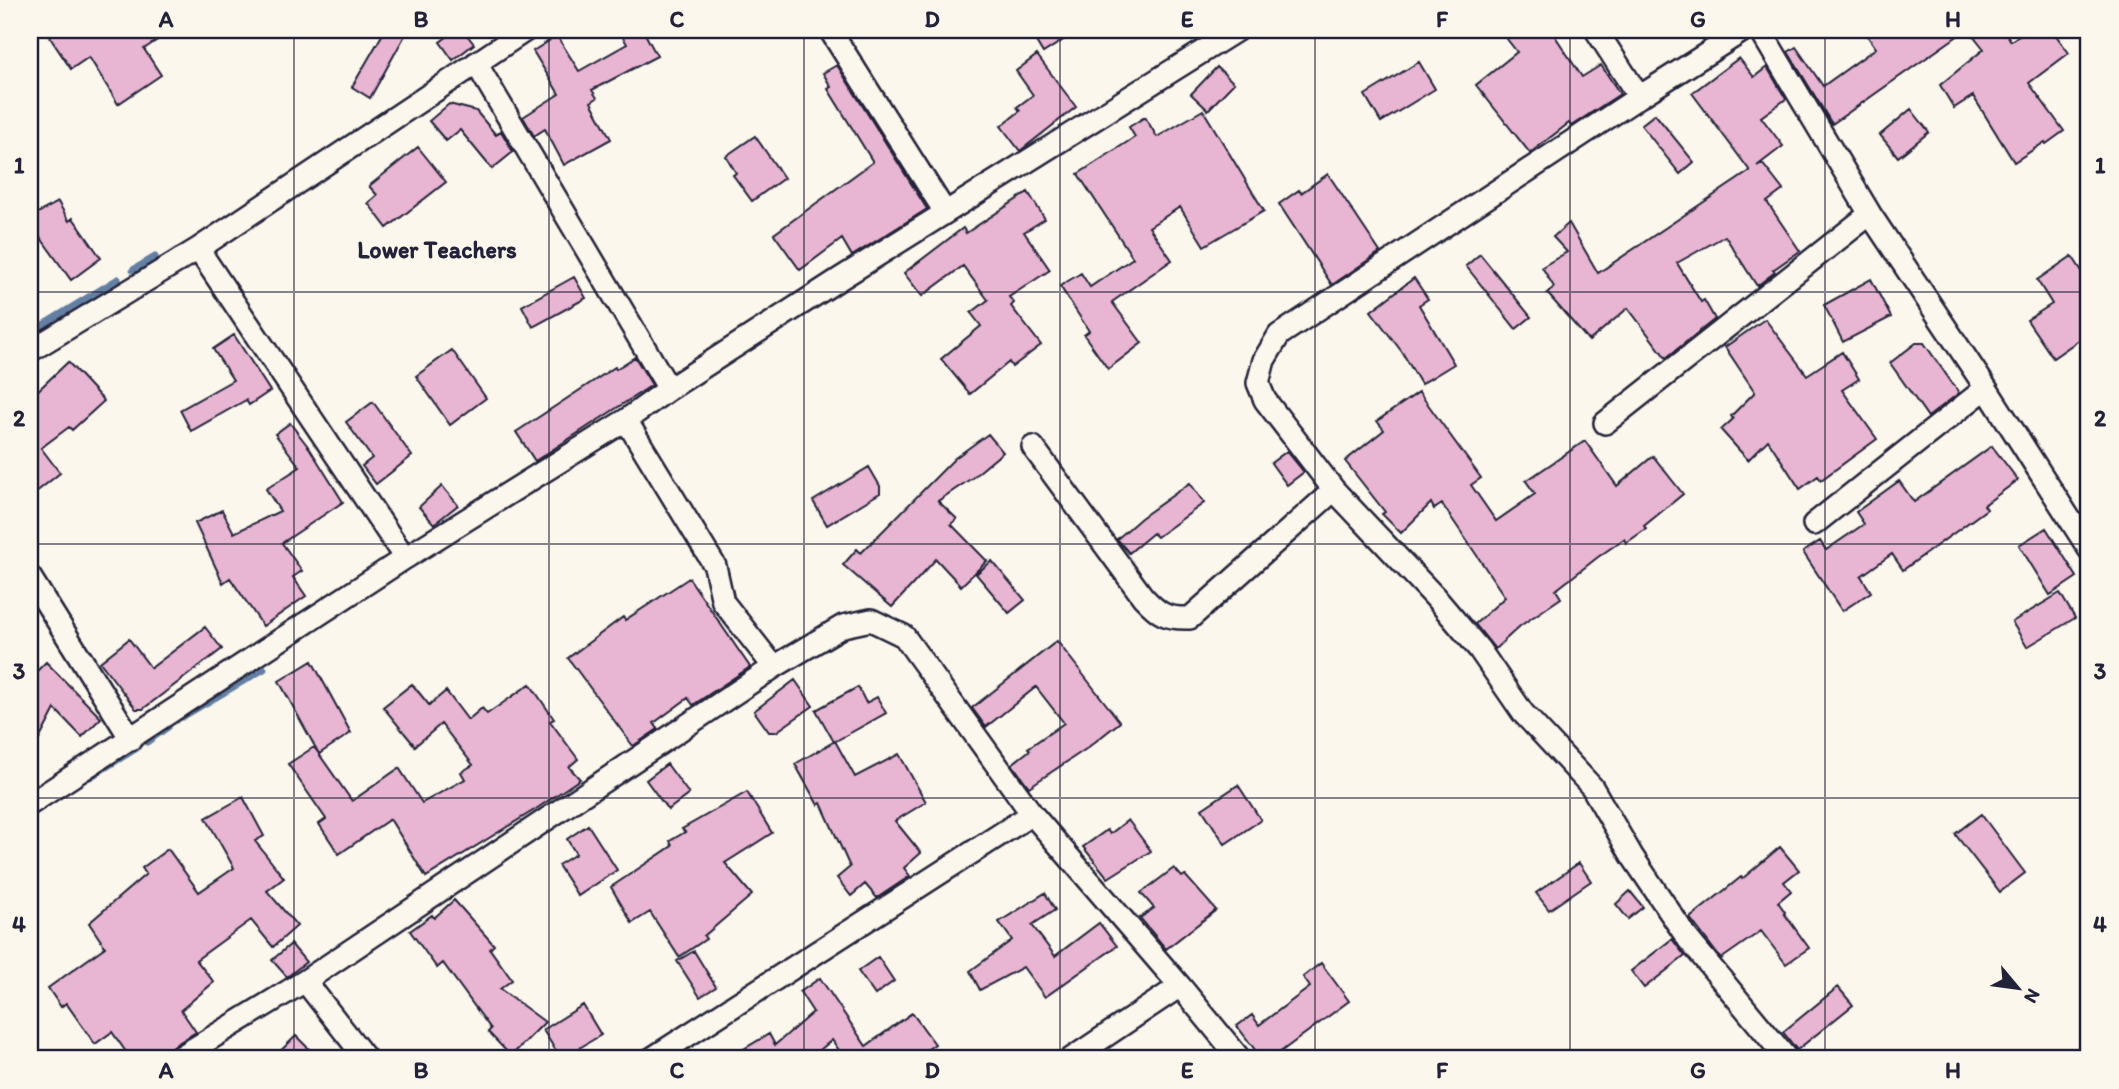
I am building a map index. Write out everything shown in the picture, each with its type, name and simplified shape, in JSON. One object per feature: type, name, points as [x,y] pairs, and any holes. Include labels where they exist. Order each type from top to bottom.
[{"type":"street","points":[[30,351],[198,249],[526,30]]},
{"type":"street","points":[[830,30],[945,212]]},
{"type":"street","points":[[1596,30],[1639,97]]},
{"type":"street","points":[[1744,30],[1279,335],[1264,360],[1258,383],[1265,400],[1334,490],[1435,597],[1479,649],[1522,713],[1592,787],[1632,856],[1688,939],[1787,1059]]},
{"type":"street","points":[[1760,30],[1870,214],[2089,549]]},
{"type":"street","points":[[30,804],[405,558],[626,420],[670,388],[1223,33]]},
{"type":"street","points":[[475,63],[670,388]]},
{"type":"street","points":[[1605,423],[1870,214]]},
{"type":"street","points":[[198,249],[405,558]]},
{"type":"street","points":[[1814,524],[1986,388]]},
{"type":"street","points":[[626,420],[715,566],[723,601],[774,667]]},
{"type":"street","points":[[1033,447],[1143,597],[1159,614],[1176,618],[1190,618],[1334,490]]},
{"type":"street","points":[[30,577],[131,739]]},
{"type":"street","points":[[177,1059],[305,981],[774,667],[843,626],[871,620],[904,636],[1031,814],[1241,1059]]},
{"type":"street","points":[[651,1059],[1031,814]]},
{"type":"street","points":[[305,981],[366,1059]]},
{"type":"street","points":[[1071,1059],[1180,986]]},
{"type":"building","points":[[45,30],[172,30],[144,49],[161,75],[118,104],[89,57],[71,69]]},
{"type":"building","points":[[385,30],[408,30],[370,98],[352,87]]},
{"type":"building","points":[[456,30],[463,30],[474,44],[453,60],[440,42]]},
{"type":"building","points":[[619,30],[643,30],[657,56],[592,90],[597,98],[591,102],[611,139],[564,165],[545,129],[534,136],[523,117],[559,94],[533,51],[557,36],[579,71],[627,44]]},
{"type":"building","points":[[1029,30],[1079,30],[1043,53]]},
{"type":"building","points":[[1500,30],[1551,30],[1582,77],[1601,65],[1620,94],[1571,126],[1569,123],[1530,153],[1476,85],[1517,52]]},
{"type":"building","points":[[1863,30],[1966,30],[1832,124],[1788,52],[1796,47],[1823,86],[1876,48]]},
{"type":"building","points":[[1969,30],[2004,30],[2011,41],[2026,30],[2052,30],[2069,53],[2029,83],[2064,131],[2014,162],[1973,96],[1954,108],[1940,85],[1984,49]]},
{"type":"building","points":[[1037,55],[1076,107],[1020,151],[1001,126],[1020,111],[1017,107],[1033,95],[1016,71]]},
{"type":"building","points":[[1739,58],[1754,77],[1767,67],[1786,99],[1761,117],[1783,146],[1757,166],[1762,163],[1783,190],[1767,202],[1800,251],[1773,270],[1775,272],[1757,286],[1725,236],[1677,263],[1715,319],[1666,358],[1628,308],[1589,341],[1547,293],[1554,287],[1542,267],[1567,252],[1553,237],[1569,223],[1598,273],[1750,171],[1692,93]]},
{"type":"building","points":[[1419,62],[1435,89],[1381,122],[1365,95]]},
{"type":"building","points":[[837,65],[927,209],[852,256],[842,239],[800,270],[774,234],[873,162],[828,89],[831,87],[823,73]]},
{"type":"building","points":[[1217,67],[1234,83],[1208,110],[1191,94]]},
{"type":"building","points":[[449,104],[476,111],[496,135],[501,131],[513,152],[492,169],[460,130],[446,141],[429,121]]},
{"type":"building","points":[[1911,109],[1929,132],[1898,157],[1880,135]]},
{"type":"building","points":[[1203,110],[1264,211],[1204,246],[1180,207],[1149,227],[1172,260],[1112,302],[1142,343],[1108,369],[1084,335],[1089,331],[1060,286],[1081,273],[1090,287],[1133,258],[1078,174],[1135,137],[1129,127],[1145,117],[1157,137]]},
{"type":"building","points":[[1655,114],[1694,162],[1680,174],[1641,125]]},
{"type":"building","points":[[755,136],[784,178],[752,201],[733,175],[736,173],[726,156]]},
{"type":"building","points":[[418,147],[446,182],[387,228],[368,203],[377,195],[369,186]]},
{"type":"building","points":[[1328,174],[1380,252],[1332,285],[1279,204],[1299,190],[1301,193]]},
{"type":"building","points":[[1028,192],[1045,219],[1024,232],[1050,270],[1009,297],[1014,303],[1011,306],[1041,345],[1012,367],[1009,362],[970,394],[941,359],[981,326],[971,313],[988,300],[963,266],[922,296],[904,273],[963,228],[966,233]]},
{"type":"building","points":[[58,202],[69,221],[73,218],[101,258],[71,280],[30,223],[30,217]]},
{"type":"building","points":[[1480,254],[1531,317],[1516,329],[1466,266]]},
{"type":"building","points":[[2072,256],[2089,282],[2089,333],[2053,358],[2027,320],[2052,304],[2037,280]]},
{"type":"building","points":[[574,277],[586,298],[533,327],[522,306]]},
{"type":"building","points":[[1414,278],[1428,299],[1419,305],[1454,364],[1421,384],[1402,352],[1371,311]]},
{"type":"building","points":[[1871,279],[1891,317],[1843,342],[1824,305]]},
{"type":"building","points":[[1765,319],[1807,375],[1842,352],[1859,379],[1842,390],[1877,439],[1821,480],[1818,476],[1800,489],[1768,440],[1748,460],[1721,430],[1755,392],[1725,347]]},
{"type":"building","points":[[234,335],[270,391],[249,405],[246,400],[191,431],[180,410],[233,380],[213,349]]},
{"type":"building","points":[[1916,343],[1924,343],[1959,393],[1928,417],[1890,363]]},
{"type":"building","points":[[452,350],[486,398],[450,425],[416,376]]},
{"type":"building","points":[[635,357],[652,385],[535,461],[516,432],[615,367],[616,369]]},
{"type":"building","points":[[68,362],[104,401],[72,430],[69,427],[41,448],[60,473],[30,497],[30,398]]},
{"type":"building","points":[[1419,392],[1481,478],[1471,485],[1496,521],[1535,494],[1526,481],[1585,441],[1617,486],[1653,456],[1683,494],[1644,526],[1646,529],[1626,543],[1624,539],[1556,590],[1561,598],[1520,626],[1495,649],[1475,624],[1505,597],[1442,504],[1434,509],[1431,503],[1401,533],[1382,514],[1385,512],[1345,461],[1384,430],[1377,421]]},
{"type":"building","points":[[373,402],[412,456],[376,484],[362,466],[372,458],[346,422]]},
{"type":"building","points":[[290,423],[310,449],[343,502],[282,543],[302,571],[293,577],[306,596],[263,626],[230,578],[223,583],[195,523],[222,510],[234,533],[280,511],[266,489],[300,467],[275,434]]},
{"type":"building","points":[[988,434],[1003,452],[972,478],[938,501],[957,519],[951,524],[987,561],[961,586],[936,559],[892,607],[843,565],[857,549],[861,553],[955,458]]},
{"type":"building","points":[[1992,446],[2018,480],[1984,505],[1987,509],[1903,570],[1892,554],[1861,576],[1871,592],[1842,611],[1803,552],[1820,541],[1826,550],[1864,524],[1856,512],[1899,481],[1914,502]]},
{"type":"building","points":[[1287,451],[1304,472],[1287,485],[1271,463]]},
{"type":"building","points":[[869,467],[880,486],[880,493],[827,525],[813,501]]},
{"type":"building","points":[[1190,483],[1204,503],[1157,537],[1153,533],[1129,553],[1117,539]]},
{"type":"building","points":[[442,486],[458,505],[434,524],[419,507]]},
{"type":"building","points":[[2046,528],[2077,577],[2050,595],[2019,545]]},
{"type":"building","points":[[992,561],[1025,600],[1009,613],[976,574]]},
{"type":"building","points":[[689,578],[750,667],[693,705],[688,698],[654,723],[658,729],[633,746],[568,658],[623,617],[625,620]]},
{"type":"building","points":[[2060,593],[2075,618],[2027,647],[2012,622]]},
{"type":"building","points":[[205,627],[222,649],[143,709],[136,709],[100,662],[129,639],[151,668]]},
{"type":"building","points":[[1057,641],[1120,722],[1086,749],[1029,787],[1012,764],[1030,750],[1028,748],[1064,723],[1036,687],[986,727],[972,708]]},
{"type":"building","points":[[312,661],[351,733],[319,754],[279,681]]},
{"type":"building","points":[[46,662],[101,718],[82,737],[55,709],[30,757],[30,678]]},
{"type":"building","points":[[795,680],[813,706],[776,732],[769,732],[754,711]]},
{"type":"building","points":[[412,684],[429,705],[446,691],[468,720],[482,708],[487,714],[530,684],[554,719],[550,721],[578,759],[569,767],[580,779],[426,877],[390,819],[339,854],[319,824],[326,819],[288,764],[314,747],[352,801],[399,768],[422,803],[465,779],[461,772],[473,765],[441,724],[415,746],[383,707]]},
{"type":"building","points":[[858,687],[866,703],[877,697],[886,713],[834,742],[816,710]]},
{"type":"building","points":[[835,741],[855,777],[899,754],[926,802],[895,821],[921,853],[904,868],[910,876],[877,898],[865,884],[851,896],[837,878],[850,867],[821,803],[818,805],[795,764]]},
{"type":"building","points":[[667,764],[689,794],[668,810],[646,780]]},
{"type":"building","points":[[1238,785],[1261,820],[1225,844],[1202,809]]},
{"type":"building","points":[[747,792],[772,833],[725,863],[752,895],[704,936],[706,939],[679,957],[650,912],[632,923],[611,887],[672,846],[670,841],[685,832],[682,829]]},
{"type":"building","points":[[243,797],[264,836],[255,841],[284,878],[267,891],[297,926],[273,947],[251,920],[196,960],[214,982],[181,1010],[196,1032],[170,1048],[164,1059],[131,1059],[112,1032],[95,1044],[66,1003],[61,1007],[48,988],[105,947],[89,923],[146,874],[142,868],[168,849],[199,892],[234,868],[206,818]]},
{"type":"building","points":[[1981,814],[2025,873],[2000,892],[1955,834]]},
{"type":"building","points":[[1128,820],[1151,851],[1108,878],[1083,847],[1107,830],[1110,834]]},
{"type":"building","points":[[588,825],[617,870],[578,896],[558,865],[576,854],[567,839]]},
{"type":"building","points":[[1780,847],[1799,870],[1784,882],[1791,891],[1778,902],[1809,948],[1786,964],[1761,931],[1721,959],[1690,918]]},
{"type":"building","points":[[1579,863],[1591,881],[1549,910],[1536,893]]},
{"type":"building","points":[[1174,868],[1182,877],[1185,875],[1216,910],[1166,949],[1140,918],[1154,908],[1141,893]]},
{"type":"building","points":[[1630,891],[1643,907],[1628,919],[1616,904]]},
{"type":"building","points":[[1045,893],[1055,910],[1032,925],[1055,956],[1099,923],[1117,946],[1045,997],[1023,967],[980,990],[970,971],[1012,940],[999,922]]},
{"type":"building","points":[[454,900],[494,945],[490,949],[512,980],[500,989],[545,1022],[511,1056],[488,1032],[491,1029],[443,963],[437,968],[410,931],[432,915],[434,918]]},
{"type":"building","points":[[1672,939],[1685,956],[1644,988],[1631,971]]},
{"type":"building","points":[[291,944],[306,962],[287,977],[272,960]]},
{"type":"building","points":[[694,951],[716,987],[700,997],[677,961]]},
{"type":"building","points":[[878,957],[894,981],[875,995],[858,971]]},
{"type":"building","points":[[1321,963],[1349,1001],[1271,1059],[1262,1059],[1237,1026],[1252,1015],[1259,1025],[1310,987],[1303,977]]},
{"type":"building","points":[[820,978],[866,1046],[912,1013],[935,1044],[914,1059],[845,1059],[832,1040],[809,1059],[727,1059],[769,1034],[775,1045],[813,1012],[800,992]]},
{"type":"building","points":[[1838,987],[1853,1005],[1797,1050],[1783,1032]]},
{"type":"building","points":[[583,1005],[601,1035],[561,1059],[543,1030]]},
{"type":"building","points":[[296,1036],[319,1059],[272,1059]]},
{"type":"waterway","points":[[133,270],[155,257]]},
{"type":"waterway","points":[[30,333],[118,279]]},
{"type":"waterway","points":[[182,717],[264,669]]},
{"type":"waterway","points":[[147,742],[168,727]]},
{"type":"waterway","points":[[90,777],[137,748]]},
{"type":"district","name":"Lower Teachers","points":[[437,250]]}]
